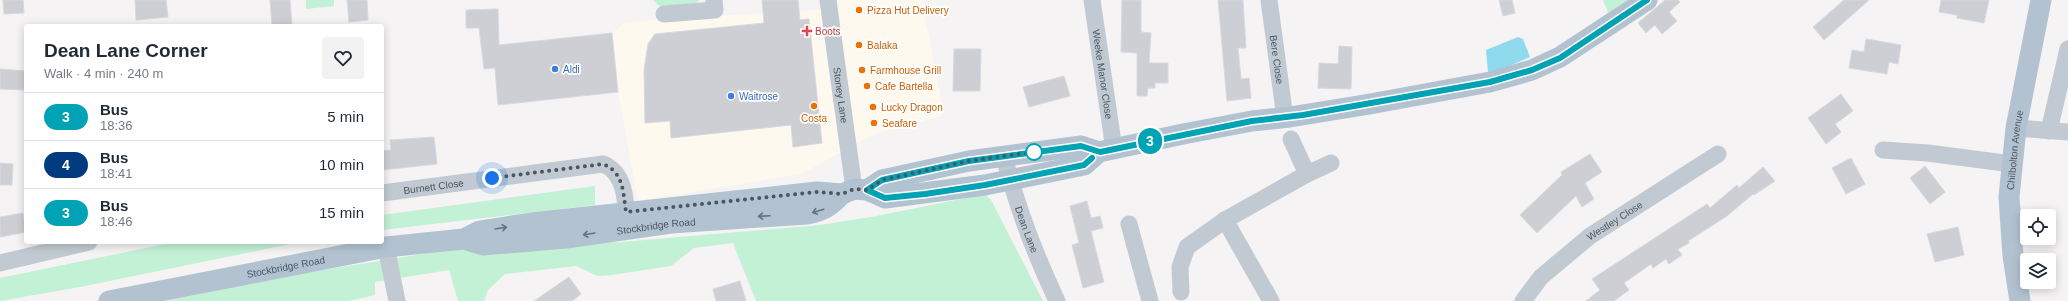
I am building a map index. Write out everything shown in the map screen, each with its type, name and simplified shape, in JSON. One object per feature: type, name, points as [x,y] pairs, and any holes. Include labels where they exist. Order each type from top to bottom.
[{"type":"main road","name":"Stockbridge Road","points":[[109,301],[386,247],[464,239],[480,231],[627,220],[670,223],[820,212],[854,191],[882,180],[1004,156],[1081,146],[1107,150],[1252,121],[1285,118],[1482,83],[1532,70],[1560,58],[1647,0]]},
{"type":"main road","name":"Chilbolton Avenue","points":[[2020,301],[2013,256],[2009,204],[2016,128],[2041,0]]},
{"type":"main road","name":"Stockbridge Road","points":[[854,191],[885,198],[952,190],[1084,165],[1107,150]]},
{"type":"street","points":[[664,14],[715,10],[714,0]]},
{"type":"street","name":"Stoney Lane","points":[[828,0],[854,191]]},
{"type":"street","name":"Weeke Manor Close","points":[[1092,0],[1107,150]]},
{"type":"street","name":"Bere Close","points":[[1269,0],[1285,118]]},
{"type":"street","points":[[2049,131],[2068,49]]},
{"type":"street","points":[[2016,128],[2068,132]]},
{"type":"street","points":[[1291,139],[1307,174]]},
{"type":"street","points":[[1883,150],[1928,153],[2012,164]]},
{"type":"street","name":"Westley Close","points":[[1522,301],[1541,277],[1590,236],[1718,154]]},
{"type":"street","name":"Dean Lane","points":[[1004,156],[1010,180],[1035,254],[1057,301]]},
{"type":"street","points":[[1182,292],[1180,267],[1187,247],[1225,220],[1307,174],[1331,163]]},
{"type":"street","name":"Burnett Close","points":[[384,193],[603,164],[610,167],[617,174],[623,187],[627,220]]},
{"type":"street","points":[[1225,220],[1271,301]]},
{"type":"street","points":[[1130,224],[1150,301]]},
{"type":"street","points":[[0,263],[60,245]]},
{"type":"street","points":[[386,247],[397,301]]},
{"type":"shaded area","points":[[826,0],[922,0],[944,115],[873,135],[801,174],[638,201],[618,92],[612,33],[626,22],[827,9]]},
{"type":"green space","points":[[306,0],[334,0],[334,6],[306,9]]},
{"type":"green space","points":[[653,0],[699,0],[697,3],[661,8]]},
{"type":"green space","points":[[1603,0],[1628,0],[1608,13]]},
{"type":"green space","points":[[595,186],[595,205],[384,230],[384,215]]},
{"type":"green space","points":[[985,194],[991,200],[1043,301],[756,301],[733,243],[694,248],[671,266],[612,275],[598,276],[576,266],[505,274],[488,290],[484,301],[458,301],[449,270],[375,282],[375,295],[348,301],[167,301],[260,280],[467,247],[621,242],[820,225],[877,216]]},
{"type":"green space","points":[[165,244],[290,244],[80,287],[0,301],[0,278]]},
{"type":"water","points":[[1518,37],[1523,39],[1530,57],[1500,70],[1488,72],[1486,50]]},
{"type":"building","points":[[3,0],[23,0],[24,13],[4,14]]},
{"type":"building","points":[[135,0],[166,0],[168,17],[136,20]]},
{"type":"building","points":[[270,0],[290,0],[292,24],[272,24]]},
{"type":"building","points":[[347,0],[367,0],[368,20],[349,22]]},
{"type":"building","name":"Waitrose","points":[[762,0],[798,0],[800,20],[809,19],[822,143],[793,147],[791,125],[671,138],[670,121],[645,123],[644,70],[648,44],[655,34],[764,23]]},
{"type":"building","points":[[1122,0],[1141,0],[1141,32],[1151,33],[1149,63],[1168,63],[1168,83],[1155,83],[1155,88],[1148,88],[1147,96],[1137,96],[1137,53],[1121,52]]},
{"type":"building","points":[[1218,0],[1243,0],[1246,48],[1238,48],[1241,79],[1249,78],[1251,98],[1227,101]]},
{"type":"building","points":[[1499,0],[1512,0],[1515,13],[1503,16]]},
{"type":"building","points":[[1665,0],[1678,0],[1680,2],[1669,12],[1677,21],[1662,34],[1655,25],[1646,33],[1638,23]]},
{"type":"building","points":[[1844,0],[1869,0],[1824,40],[1813,27]]},
{"type":"building","points":[[1941,0],[1989,0],[1984,23],[1957,18],[1957,15],[1939,12]]},
{"type":"building","name":"Aldi","points":[[498,9],[499,45],[612,33],[618,92],[498,105],[495,68],[484,69],[479,28],[466,28],[466,10]]},
{"type":"building","points":[[1866,39],[1901,45],[1898,64],[1889,62],[1887,74],[1849,68],[1852,50],[1864,52]]},
{"type":"building","points":[[1339,46],[1352,47],[1351,89],[1318,88],[1319,63],[1338,64]]},
{"type":"building","points":[[954,49],[981,49],[980,91],[953,91]]},
{"type":"building","points":[[0,69],[24,71],[24,90],[0,89]]},
{"type":"building","points":[[1064,76],[1070,96],[1029,107],[1023,87]]},
{"type":"building","points":[[1841,94],[1853,111],[1835,124],[1841,132],[1826,144],[1808,118]]},
{"type":"building","points":[[434,137],[437,164],[384,170],[384,151],[391,150],[390,140]]},
{"type":"building","points":[[1590,154],[1602,172],[1585,183],[1594,199],[1582,207],[1576,196],[1537,233],[1520,215],[1562,175],[1561,172]]},
{"type":"building","points":[[1851,158],[1865,184],[1846,194],[1832,168]]},
{"type":"building","points":[[0,163],[13,164],[12,185],[0,185]]},
{"type":"building","points":[[1925,166],[1945,192],[1930,204],[1910,178]]},
{"type":"building","points":[[1763,167],[1775,181],[1754,195],[1753,194],[1727,216],[1688,241],[1689,243],[1678,249],[1682,255],[1669,264],[1666,259],[1653,268],[1651,264],[1624,283],[1629,290],[1614,301],[1586,301],[1600,290],[1592,279],[1707,204],[1710,208],[1737,185],[1739,188]]},
{"type":"building","points":[[1087,201],[1091,218],[1100,216],[1103,228],[1091,231],[1104,282],[1083,288],[1072,245],[1079,243],[1070,206]]},
{"type":"building","points":[[23,213],[24,232],[0,237],[0,217]]},
{"type":"building","points":[[1958,227],[1964,255],[1935,262],[1927,234]]},
{"type":"building","points":[[569,277],[581,294],[572,301],[534,301]]},
{"type":"building","points":[[740,281],[746,301],[716,301],[713,289]]},
{"type":"bus line","name":"3","points":[[1092,158],[1084,165],[985,185],[952,190],[885,198],[867,190],[882,180],[969,161],[1081,146],[1100,152],[1252,121],[1285,118],[1429,94],[1490,82],[1532,70],[1560,58],[1647,0]]},
{"type":"place","name":"Pizza Hut Delivery","points":[[859,10]]},
{"type":"place","name":"Boots","points":[[807,31]]},
{"type":"place","name":"Balaka","points":[[859,45]]},
{"type":"place","name":"Aldi","points":[[555,69]]},
{"type":"place","name":"Farmhouse Grill","points":[[862,70]]},
{"type":"place","name":"Cafe Bartella","points":[[867,86]]},
{"type":"place","name":"Waitrose","points":[[731,96]]},
{"type":"place","name":"Costa","points":[[814,106]]},
{"type":"place","name":"Lucky Dragon","points":[[873,107]]},
{"type":"place","name":"Seafare","points":[[874,123]]},
{"type":"route","points":[[492,178],[603,164],[610,167],[617,174],[623,187],[626,212],[817,192],[842,194],[854,189],[867,190],[882,180],[969,161],[1034,152]]}]
